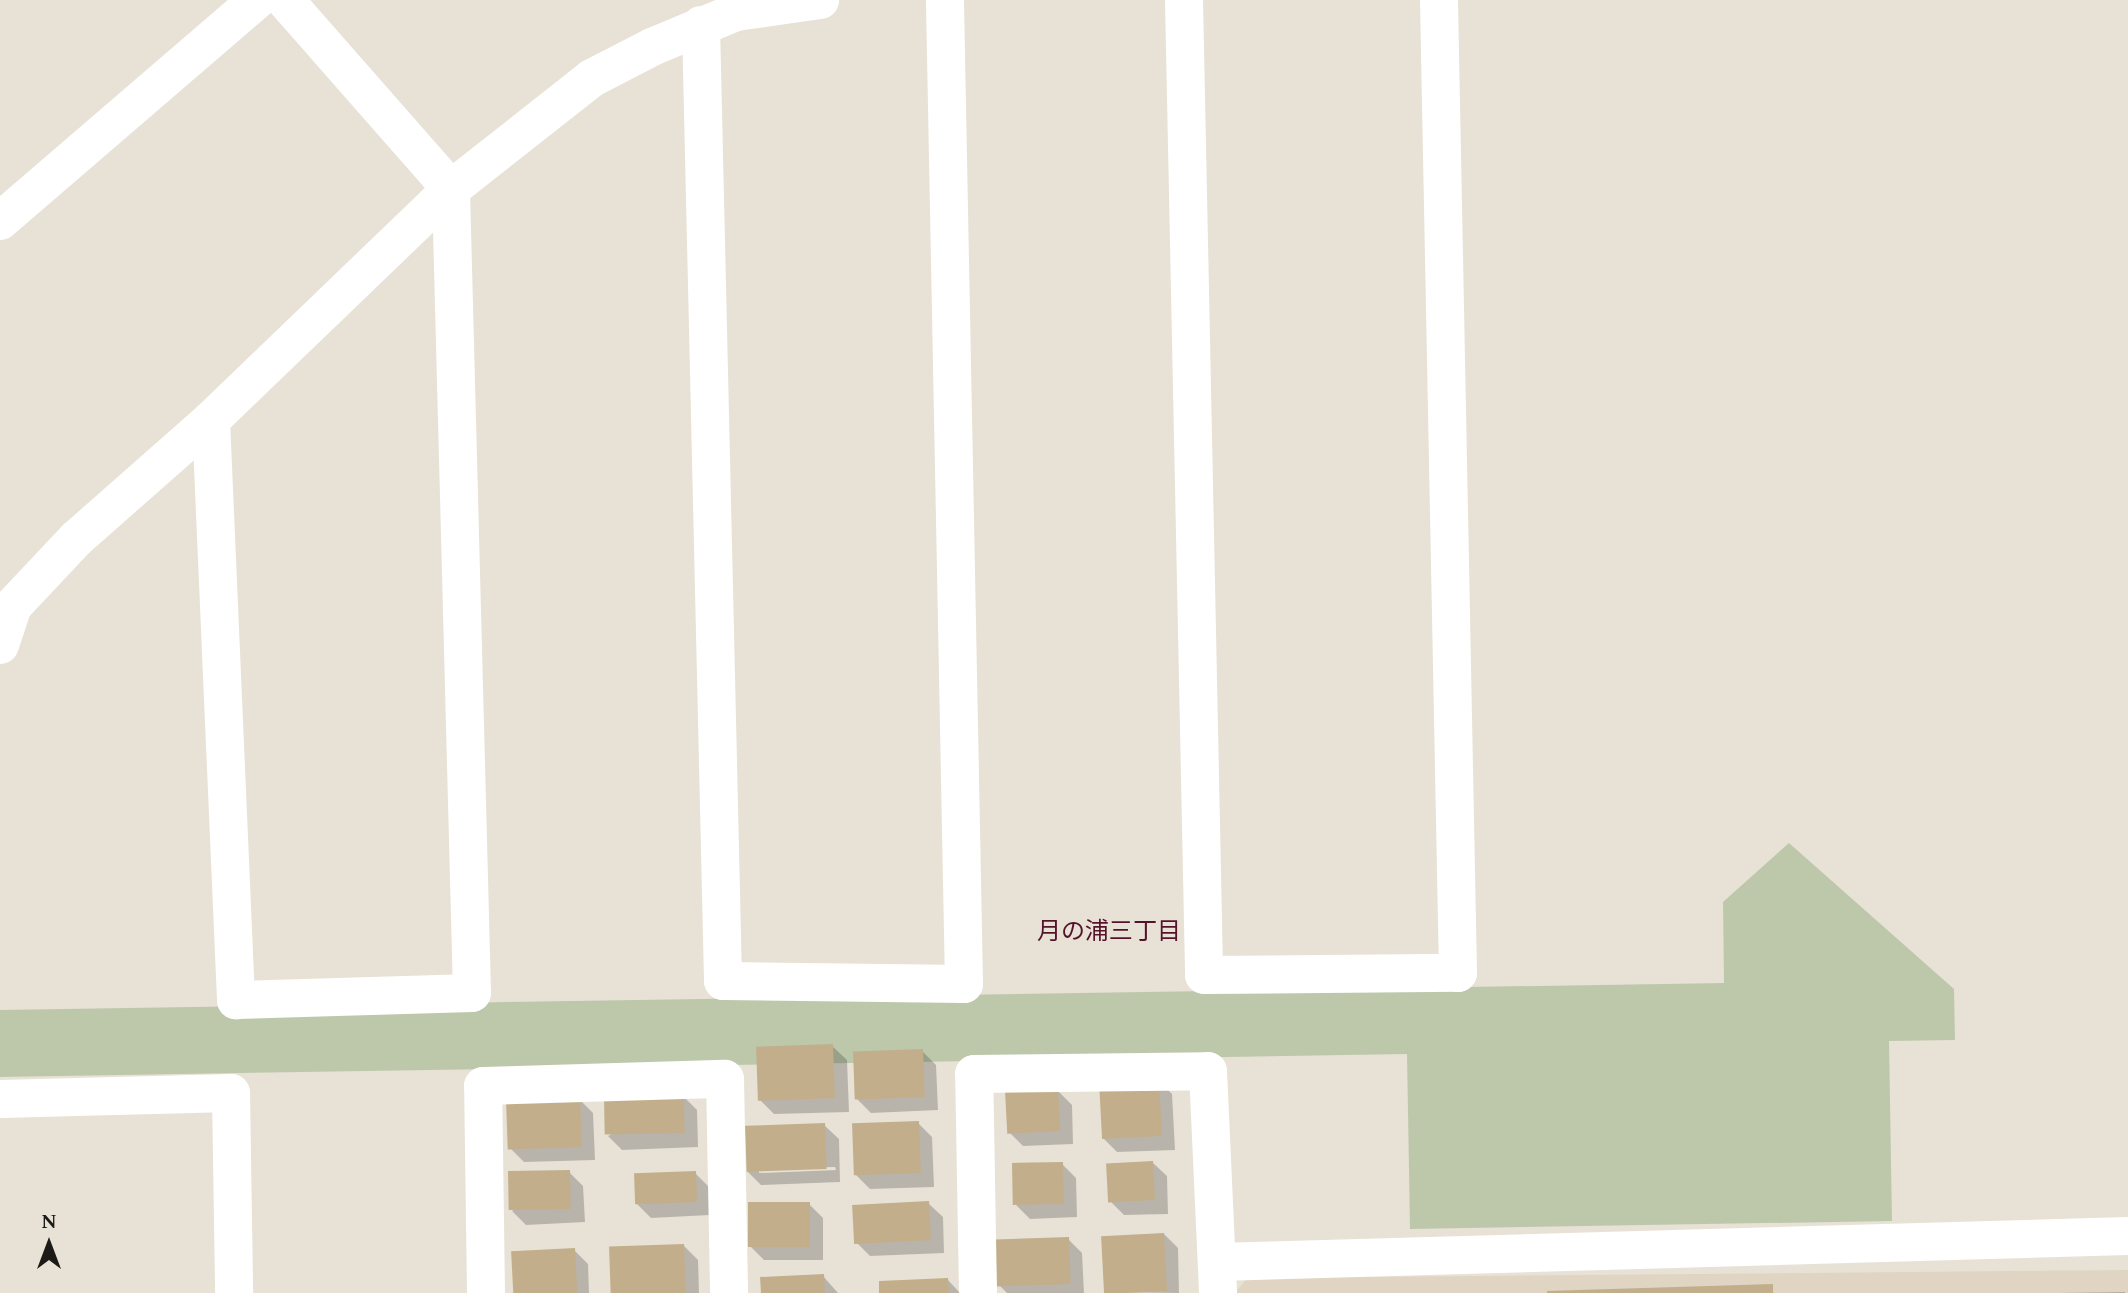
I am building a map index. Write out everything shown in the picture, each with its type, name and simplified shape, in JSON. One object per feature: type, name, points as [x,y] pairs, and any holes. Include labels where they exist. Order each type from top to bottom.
[{"type":"street","points":[[0,221],[257,0]]},
{"type":"street","points":[[211,420],[236,1000],[472,993],[451,188],[285,0]]},
{"type":"street","points":[[0,645],[13,606],[76,539],[211,420],[451,188],[592,78],[701,25],[736,12],[820,0]]},
{"type":"street","points":[[701,25],[723,981],[964,984],[945,0]]},
{"type":"street","points":[[1184,0],[1204,975],[1458,973],[1439,0]]},
{"type":"street","points":[[978,1293],[974,1074],[1208,1071],[1217,1278],[2128,1236]]},
{"type":"street","points":[[486,1293],[483,1086],[725,1079],[729,1293]]},
{"type":"street","points":[[0,1099],[230,1093],[234,1293]]},
{"type":"shaded area","points":[[2128,1270],[2128,1293],[1235,1293],[1247,1278]]},
{"type":"green space","points":[[1789,843],[1954,989],[1955,1040],[1889,1041],[1892,1221],[1410,1229],[1407,1054],[0,1077],[0,1010],[1724,983],[1723,902]]},
{"type":"building","points":[[833,1044],[835,1098],[758,1101],[756,1047]]},
{"type":"building","points":[[923,1049],[925,1097],[855,1099],[853,1051]]},
{"type":"building","points":[[1159,1079],[1162,1136],[1102,1139],[1099,1082]]},
{"type":"building","points":[[1058,1089],[1060,1131],[1007,1134],[1005,1092]]},
{"type":"building","points":[[684,1094],[685,1133],[605,1134],[604,1095]]},
{"type":"building","points":[[580,1098],[582,1147],[508,1150],[506,1101]]},
{"type":"building","points":[[919,1121],[921,1173],[854,1175],[852,1123]]},
{"type":"building","points":[[825,1123],[827,1169],[747,1172],[745,1126]]},
{"type":"building","points":[[1153,1161],[1155,1200],[1108,1202],[1106,1163]]},
{"type":"building","points":[[1063,1162],[1064,1204],[1013,1205],[1012,1163]]},
{"type":"building","points":[[570,1170],[571,1209],[509,1210],[508,1171]]},
{"type":"building","points":[[696,1171],[697,1202],[635,1204],[634,1173]]},
{"type":"building","points":[[929,1201],[931,1240],[854,1244],[852,1205]]},
{"type":"building","points":[[748,1202],[810,1202],[810,1247],[748,1247]]},
{"type":"building","points":[[1164,1233],[1167,1291],[1104,1293],[1101,1236]]},
{"type":"building","points":[[1069,1237],[1071,1284],[997,1287],[995,1240]]},
{"type":"building","points":[[684,1244],[686,1293],[611,1293],[609,1247]]},
{"type":"building","points":[[575,1248],[577,1293],[513,1293],[511,1251]]},
{"type":"building","points":[[824,1274],[825,1293],[761,1293],[760,1277]]},
{"type":"building","points":[[948,1278],[949,1293],[879,1293],[879,1281]]},
{"type":"building","points":[[1773,1284],[1773,1293],[1547,1293],[1547,1291]]},
{"type":"district","name":"月の浦三丁目","points":[[1109,933]]}]
